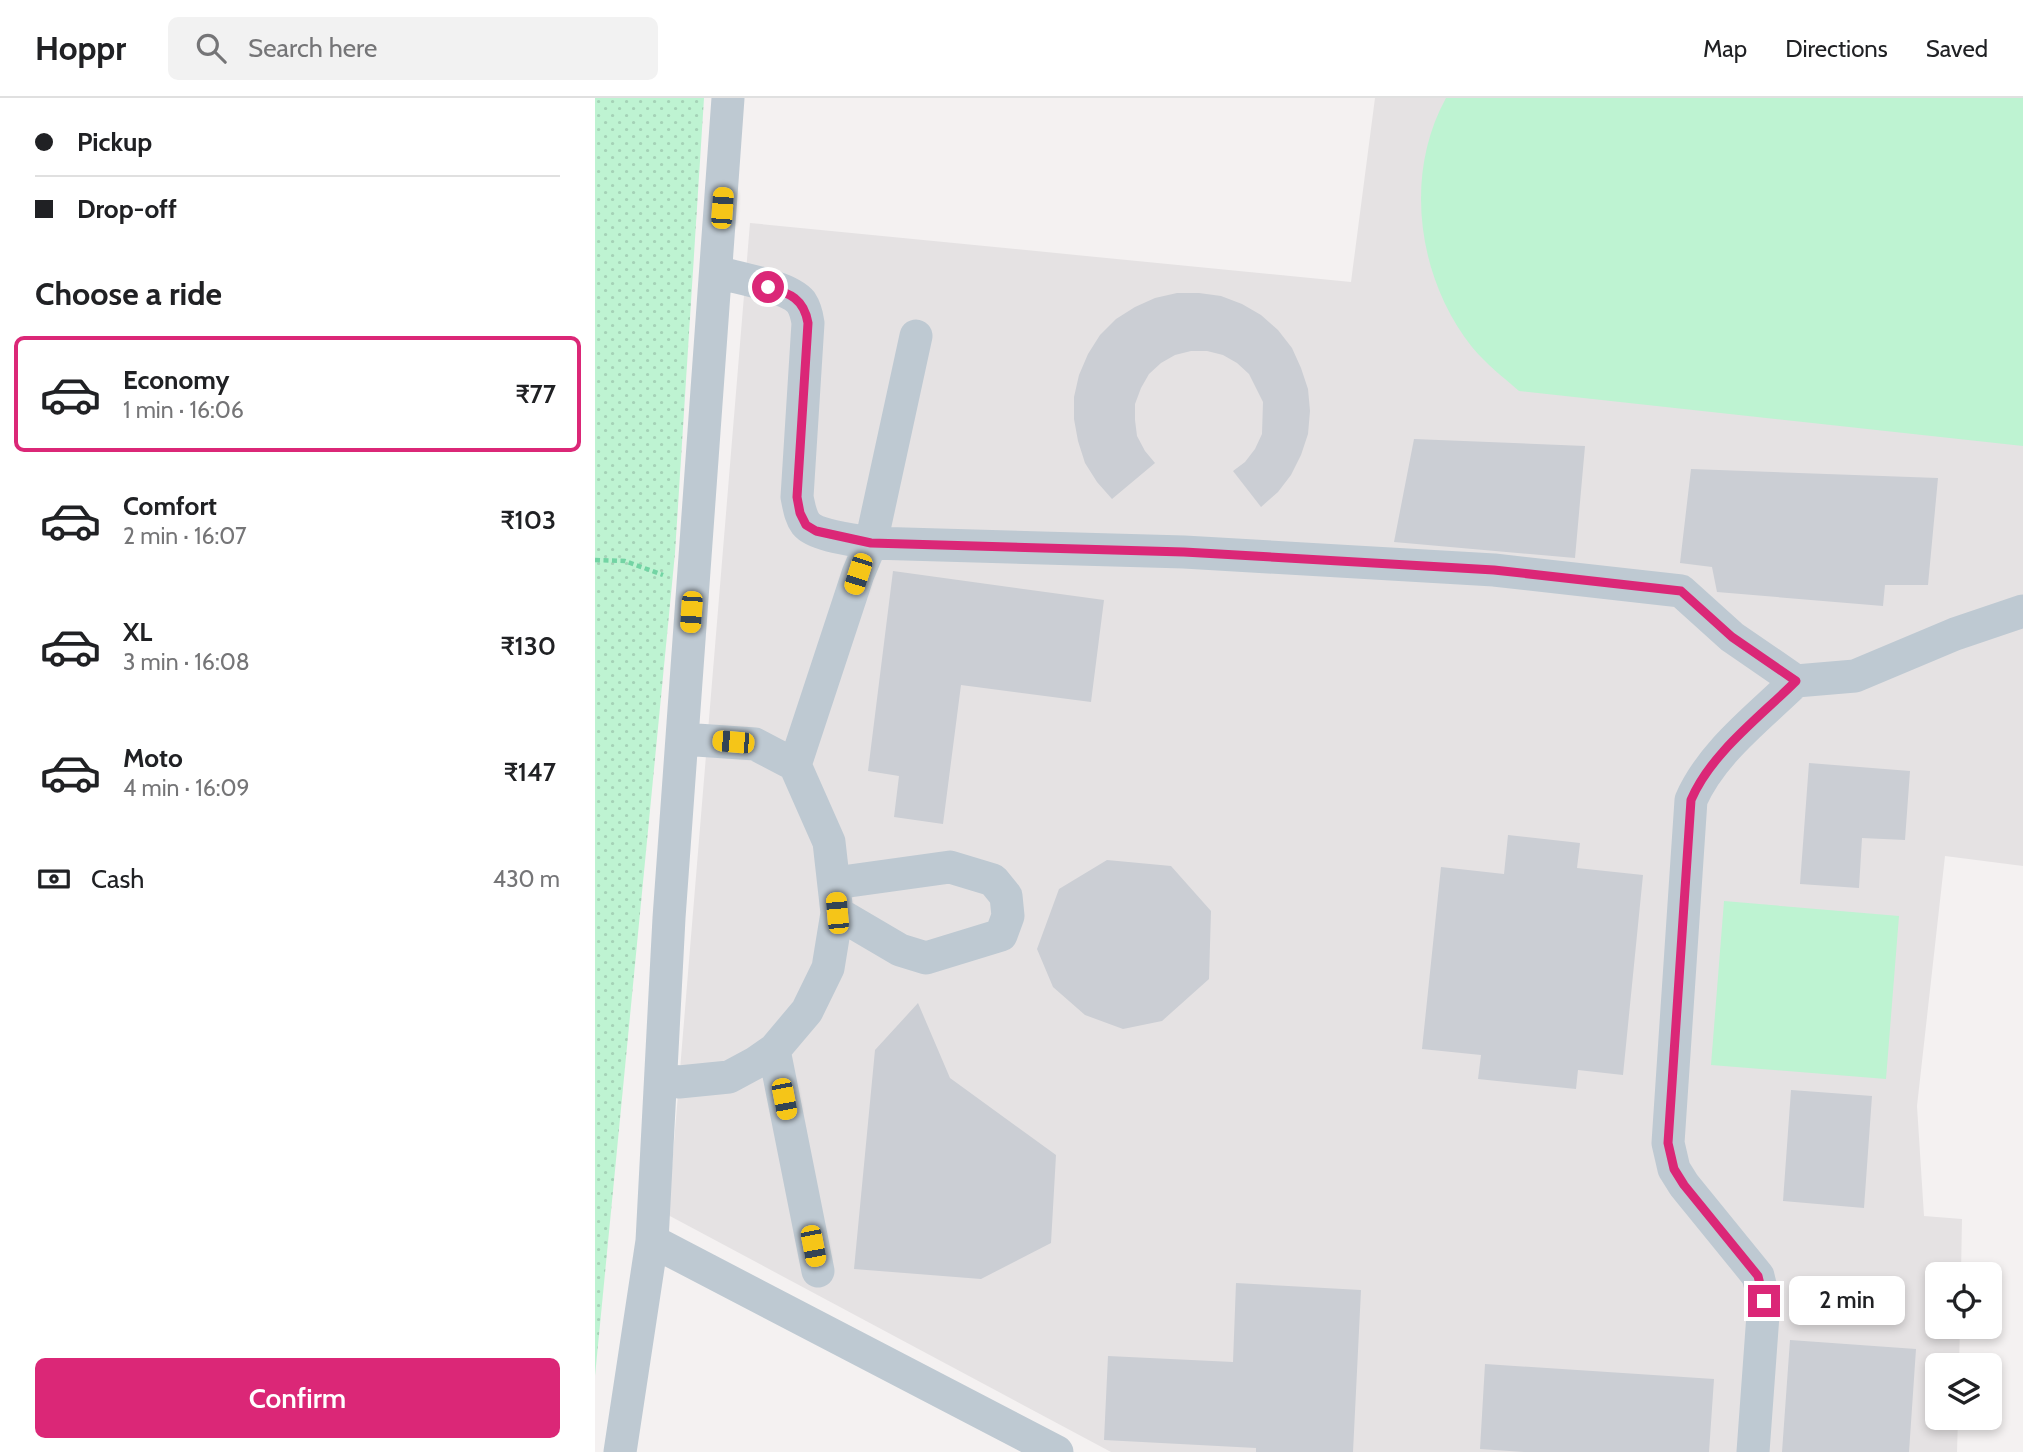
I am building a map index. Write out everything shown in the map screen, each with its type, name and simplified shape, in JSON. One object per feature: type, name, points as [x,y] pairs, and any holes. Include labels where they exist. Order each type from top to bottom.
[{"type":"street","points":[[620,1452],[653,1241],[682,739],[728,98]]},
{"type":"street","points":[[716,272],[790,293],[801,302],[808,323],[797,497],[806,525],[816,531],[871,543],[1184,552],[1494,570],[1681,591],[1732,637],[1796,681],[1855,676],[1955,634],[2023,611]]},
{"type":"street","points":[[795,765],[858,574],[871,543],[916,336]]},
{"type":"street","points":[[1753,1452],[1764,1301],[1762,1287],[1758,1276],[1684,1185],[1674,1169],[1668,1143],[1691,800],[1699,780],[1715,760],[1796,681]]},
{"type":"street","points":[[661,1079],[679,1082],[729,1077],[774,1050],[807,1011],[828,968],[836,898],[829,842],[795,765],[755,744],[682,739]]},
{"type":"street","points":[[774,1050],[818,1271]]},
{"type":"street","points":[[653,1241],[1057,1452]]},
{"type":"path","points":[[595,559],[625,561],[693,586]]},
{"type":"shaded area","points":[[1375,98],[2023,98],[2023,866],[1945,856],[1917,1106],[1924,1216],[1962,1219],[1961,1262],[1925,1262],[1925,1339],[1960,1339],[1959,1353],[1925,1353],[1925,1430],[1958,1430],[1957,1452],[1111,1452],[668,1215],[750,223],[1351,282]]},
{"type":"green space","points":[[595,98],[704,98],[675,553],[595,1376]]},
{"type":"green space","points":[[1446,98],[2023,98],[2023,446],[1519,391],[1472,347],[1439,290],[1429,259],[1421,193],[1424,160],[1433,128]]},
{"type":"green space","points":[[1724,901],[1899,916],[1886,1079],[1711,1065]]},
{"type":"building","points":[[1177,293],[1221,296],[1261,315],[1278,330],[1292,348],[1301,368],[1308,389],[1308,434],[1291,475],[1278,492],[1261,507],[1233,471],[1245,462],[1262,434],[1263,402],[1249,374],[1237,363],[1223,355],[1207,351],[1175,355],[1149,374],[1141,388],[1135,404],[1137,436],[1155,463],[1112,499],[1085,463],[1074,419],[1074,397],[1088,354],[1100,335],[1116,319],[1155,298]]},
{"type":"building","points":[[1414,439],[1585,446],[1575,558],[1394,542]]},
{"type":"building","points":[[1691,469],[1938,478],[1928,585],[1885,585],[1883,606],[1717,592],[1712,567],[1680,563]]},
{"type":"building","points":[[893,571],[1104,600],[1091,702],[961,685],[943,824],[894,817],[899,776],[868,771]]},
{"type":"building","points":[[1809,763],[1910,771],[1905,840],[1862,838],[1859,888],[1800,884]]},
{"type":"building","points":[[1508,835],[1580,843],[1577,868],[1643,875],[1623,1075],[1578,1070],[1576,1089],[1478,1079],[1481,1055],[1422,1049],[1441,867],[1504,874]]},
{"type":"building","points":[[1107,860],[1171,866],[1211,911],[1209,979],[1162,1021],[1123,1029],[1085,1015],[1053,987],[1037,949],[1059,889]]},
{"type":"building","points":[[918,1003],[950,1078],[1056,1155],[1051,1243],[981,1279],[854,1269],[875,1050]]},
{"type":"building","points":[[1791,1090],[1872,1096],[1864,1208],[1783,1201]]},
{"type":"building","points":[[1236,1283],[1361,1290],[1353,1452],[1256,1452],[1256,1448],[1104,1440],[1108,1356],[1233,1362]]},
{"type":"building","points":[[1790,1340],[1916,1349],[1909,1452],[1782,1452]]},
{"type":"building","points":[[1485,1364],[1714,1379],[1709,1452],[1524,1452],[1480,1449]]},
{"type":"route","points":[[768,287],[790,293],[801,302],[808,323],[797,497],[806,525],[816,531],[871,543],[1184,552],[1494,570],[1681,591],[1732,637],[1796,681],[1715,760],[1699,780],[1691,800],[1668,1143],[1674,1169],[1758,1276],[1764,1301]]}]
